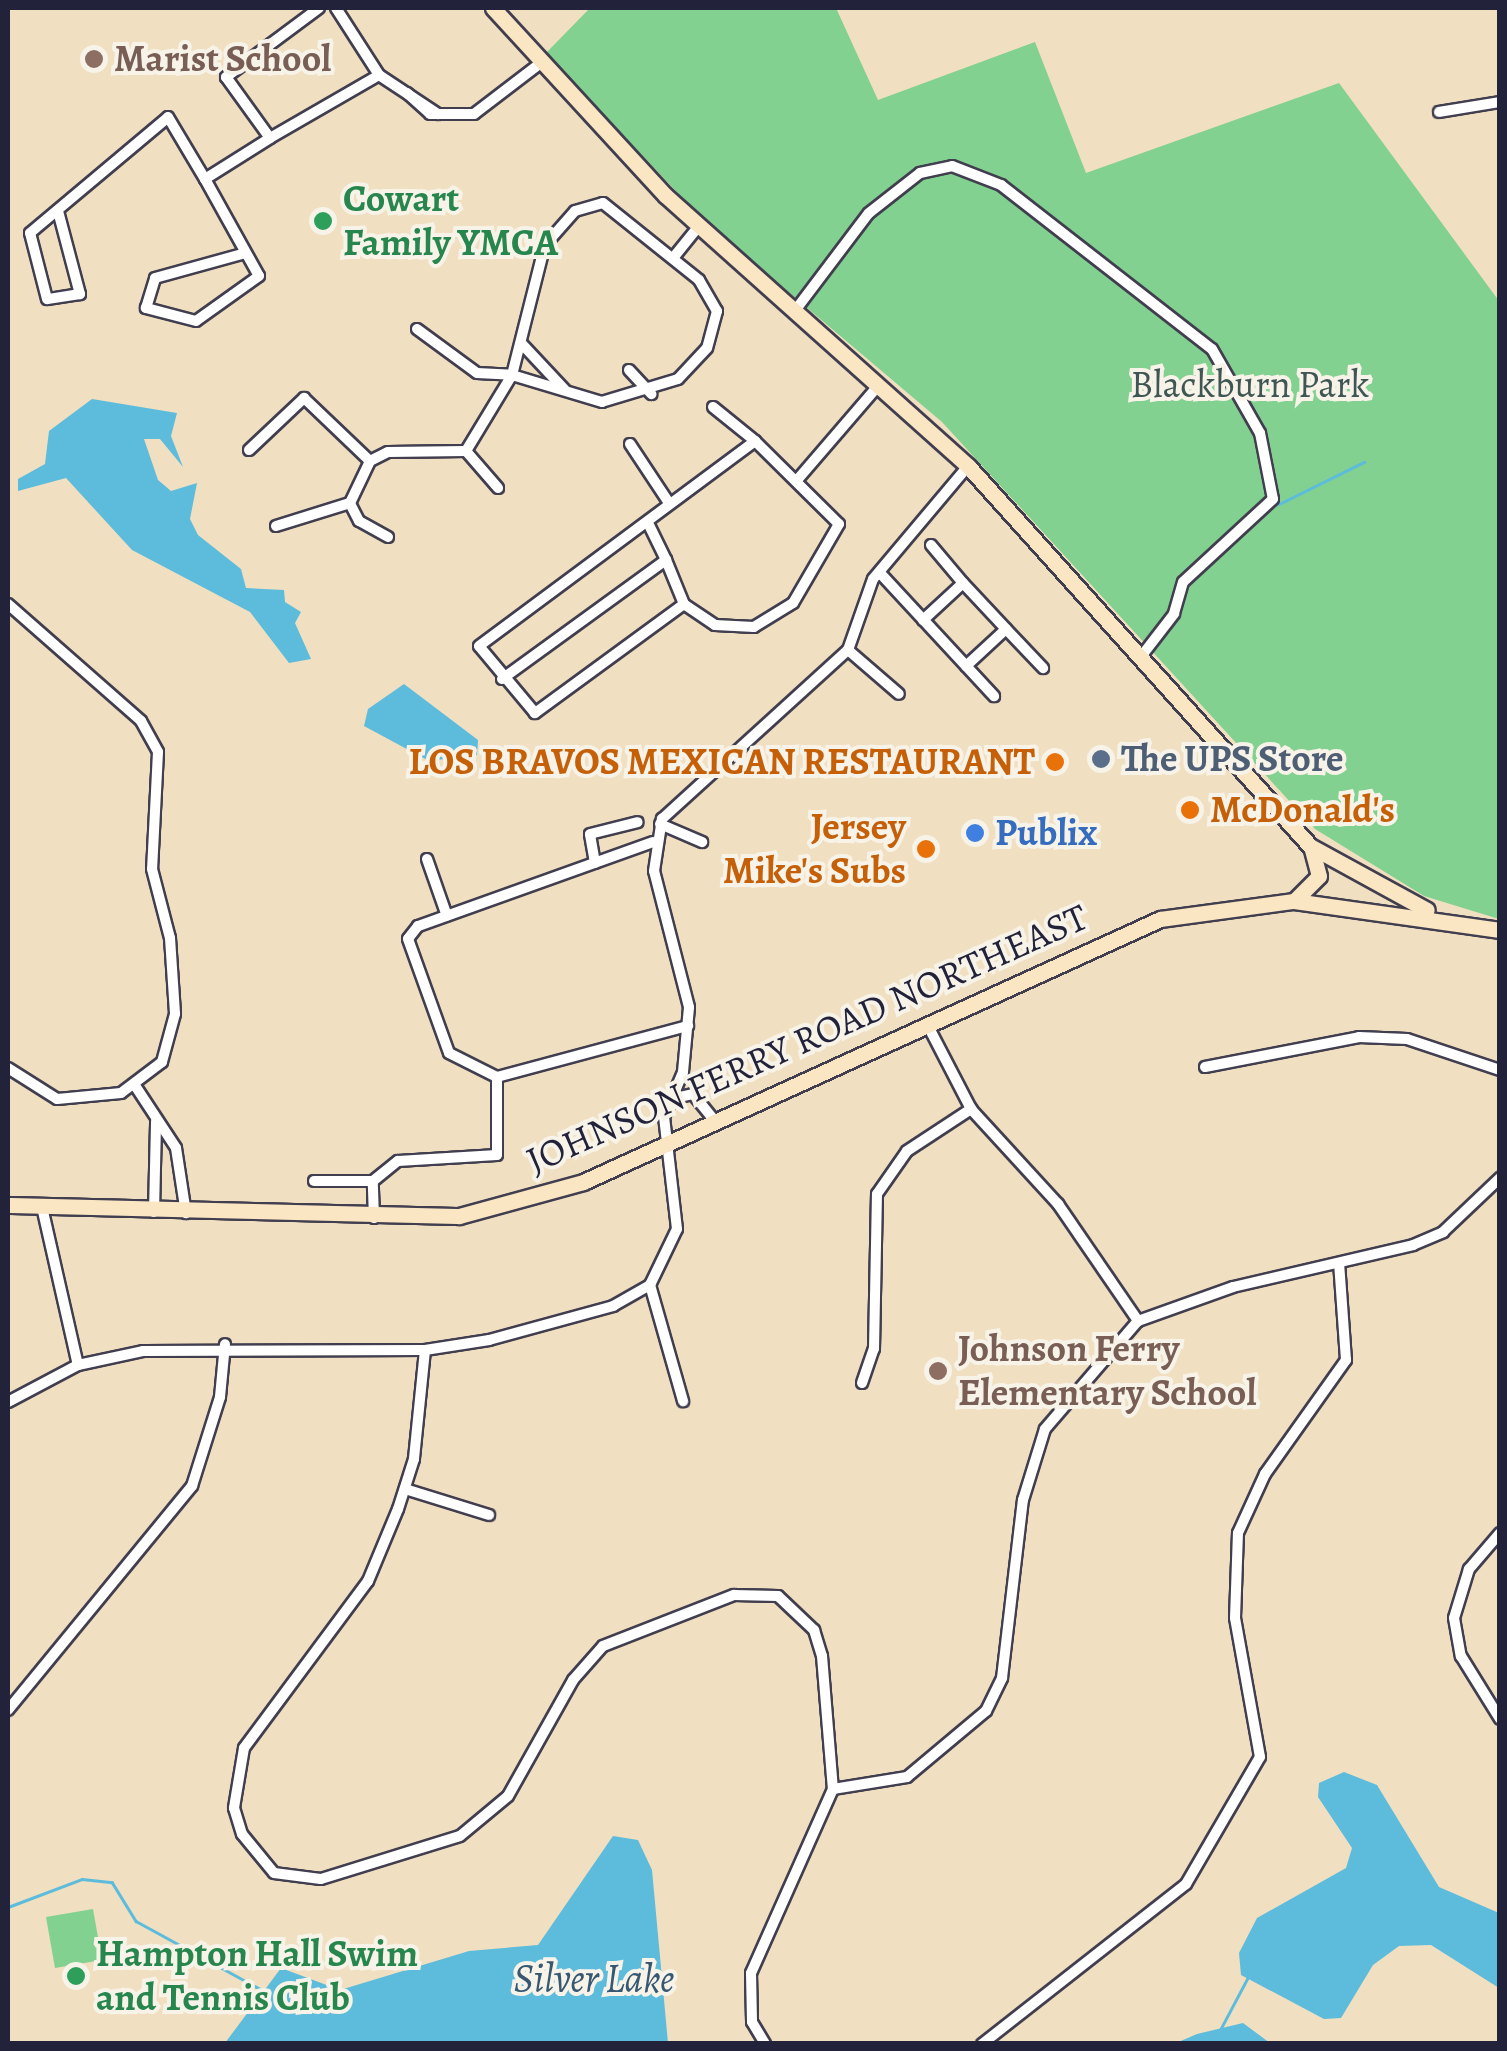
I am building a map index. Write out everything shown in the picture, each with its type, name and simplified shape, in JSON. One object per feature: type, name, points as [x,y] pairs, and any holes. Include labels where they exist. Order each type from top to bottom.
[{"type":"main road","points":[[493,8],[698,226],[968,466],[1310,846],[1368,882],[1450,918],[1500,930]]},
{"type":"main road","points":[[1294,902],[1320,876],[1310,846]]},
{"type":"main road","points":[[1330,903],[1368,882]]},
{"type":"main road","name":"JOHNSON FERRY ROAD NORTHEAST","points":[[8,1206],[374,1219],[523,1202],[670,1142],[1160,919],[1294,902],[1450,918]]},
{"type":"street","points":[[270,138],[226,77],[320,8]]},
{"type":"street","points":[[336,8],[379,75],[438,114],[494,106],[542,62]]},
{"type":"street","points":[[205,179],[379,75]]},
{"type":"street","points":[[1439,112],[1500,102]]},
{"type":"street","points":[[58,211],[80,294],[47,299],[30,233],[168,117],[205,179],[246,253],[258,276],[196,321],[146,308],[155,278],[246,253]]},
{"type":"street","points":[[794,312],[869,213],[920,173],[952,166],[1001,185],[1212,349],[1260,432],[1273,498],[1183,582],[1174,614],[1140,658]]},
{"type":"street","points":[[416,330],[477,373],[512,375],[602,402],[651,394],[678,379],[717,329],[711,293],[616,208],[575,212],[533,272],[512,375],[466,451]]},
{"type":"street","points":[[673,258],[698,226]]},
{"type":"street","points":[[521,343],[568,393]]},
{"type":"street","points":[[628,370],[651,394]]},
{"type":"street","points":[[798,479],[878,386]]},
{"type":"street","points":[[248,450],[304,398],[370,461]]},
{"type":"street","points":[[649,524],[684,604],[714,625],[754,627],[793,603],[839,524],[798,479],[713,407]]},
{"type":"street","points":[[684,604],[534,713],[502,679],[479,646],[755,442]]},
{"type":"street","points":[[630,444],[669,503]]},
{"type":"street","points":[[276,526],[350,502],[370,461],[388,452],[466,451],[498,488]]},
{"type":"street","points":[[683,1401],[650,1285],[677,1228],[671,1100],[683,1072],[688,1026],[653,842],[660,824],[848,650],[880,573],[968,466]]},
{"type":"street","points":[[350,502],[359,521],[388,537]]},
{"type":"street","points":[[931,545],[1043,668]]},
{"type":"street","points":[[502,679],[666,560]]},
{"type":"street","points":[[880,573],[994,696]]},
{"type":"street","points":[[923,620],[964,583]]},
{"type":"street","points":[[8,604],[141,721],[158,752],[152,870],[170,938],[175,1014],[162,1062],[136,1087],[101,1099],[57,1098],[8,1068]]},
{"type":"street","points":[[966,666],[1006,629]]},
{"type":"street","points":[[848,650],[899,694]]},
{"type":"street","points":[[595,863],[590,834],[638,822]]},
{"type":"street","points":[[660,824],[702,842]]},
{"type":"street","points":[[653,842],[408,931],[424,1000],[448,1053],[497,1077],[688,1026]]},
{"type":"street","points":[[427,859],[447,916]]},
{"type":"street","points":[[928,1024],[971,1109],[1058,1204],[1138,1320]]},
{"type":"street","points":[[1205,1067],[1360,1037],[1407,1039],[1500,1070]]},
{"type":"street","points":[[683,1072],[693,1094],[715,1121]]},
{"type":"street","points":[[314,1181],[373,1180],[398,1161],[497,1155],[497,1077]]},
{"type":"street","points":[[136,1087],[182,1166],[186,1214]]},
{"type":"street","points":[[671,1100],[693,1094]]},
{"type":"street","points":[[862,1383],[874,1349],[878,1194],[907,1152],[971,1109]]},
{"type":"street","points":[[154,1212],[156,1120]]},
{"type":"street","points":[[833,1789],[907,1777],[986,1712],[1002,1678],[1023,1500],[1045,1430],[1138,1320],[1442,1232],[1500,1178]]},
{"type":"street","points":[[373,1180],[374,1219]]},
{"type":"street","points":[[42,1207],[78,1365]]},
{"type":"street","points":[[982,2044],[1186,1884],[1260,1757],[1235,1618],[1238,1533],[1265,1474],[1346,1360],[1339,1264]]},
{"type":"street","points":[[8,1402],[78,1365],[225,1344],[426,1350],[578,1316],[650,1285]]},
{"type":"street","points":[[8,1710],[192,1486],[220,1396],[225,1344]]},
{"type":"street","points":[[426,1350],[405,1489],[368,1581],[244,1748],[234,1808],[242,1834],[274,1873],[320,1878],[460,1836],[508,1796],[572,1680],[604,1646],[734,1595],[778,1596],[814,1630],[831,1708],[833,1789],[750,1973],[752,2022],[765,2044]]},
{"type":"street","points":[[405,1489],[489,1515]]},
{"type":"street","points":[[1500,1533],[1469,1569],[1454,1618],[1462,1656],[1500,1719]]},
{"type":"green space","name":"Blackburn Park","points":[[590,8],[836,8],[878,100],[1035,42],[1086,173],[1339,83],[1499,301],[1499,919],[1424,896],[1315,829],[942,422],[703,220],[546,53]]},
{"type":"green space","name":"Hampton Hall Swim and Tennis Club","points":[[93,1909],[102,1960],[55,1968],[46,1917]]},
{"type":"water","points":[[92,399],[177,413],[171,436],[183,467],[160,439],[144,439],[158,480],[171,491],[197,483],[190,519],[198,535],[241,569],[246,588],[284,590],[285,602],[301,612],[295,623],[311,659],[289,663],[250,612],[132,550],[66,478],[18,491],[18,479],[45,464],[49,431]]},
{"type":"water","points":[[404,684],[478,740],[477,755],[429,761],[364,726],[368,709]]},
{"type":"water","points":[[1344,1772],[1377,1785],[1439,1887],[1499,1913],[1499,1988],[1431,1945],[1399,1946],[1373,1965],[1341,2018],[1324,2019],[1241,1975],[1239,1953],[1257,1918],[1346,1868],[1352,1848],[1318,1797],[1319,1783]]},
{"type":"water","name":"Silver Lake","points":[[613,1836],[638,1840],[652,1870],[668,2043],[225,2043],[281,1968],[340,1990],[469,1951],[538,1945]]},
{"type":"water","points":[[1243,2023],[1270,2043],[1176,2043],[1197,2034]]},
{"type":"waterway","points":[[1279,504],[1364,462]]},
{"type":"waterway","points":[[8,1907],[82,1879],[112,1882],[136,1921],[264,1991]]},
{"type":"waterway","points":[[1220,2030],[1247,1979]]},
{"type":"place","name":"Marist School","points":[[94,59]]},
{"type":"place","name":"Cowart Family YMCA","points":[[323,221]]},
{"type":"place","name":"The UPS Store","points":[[1101,759]]},
{"type":"place","name":"LOS BRAVOS MEXICAN RESTAURANT","points":[[1055,762]]},
{"type":"place","name":"McDonald's","points":[[1190,810]]},
{"type":"place","name":"Publix","points":[[975,833]]},
{"type":"place","name":"Jersey Mike's Subs","points":[[926,849]]},
{"type":"place","name":"Johnson Ferry Elementary School","points":[[938,1371]]},
{"type":"place","name":"Hampton Hall Swim and Tennis Club","points":[[76,1976]]}]
